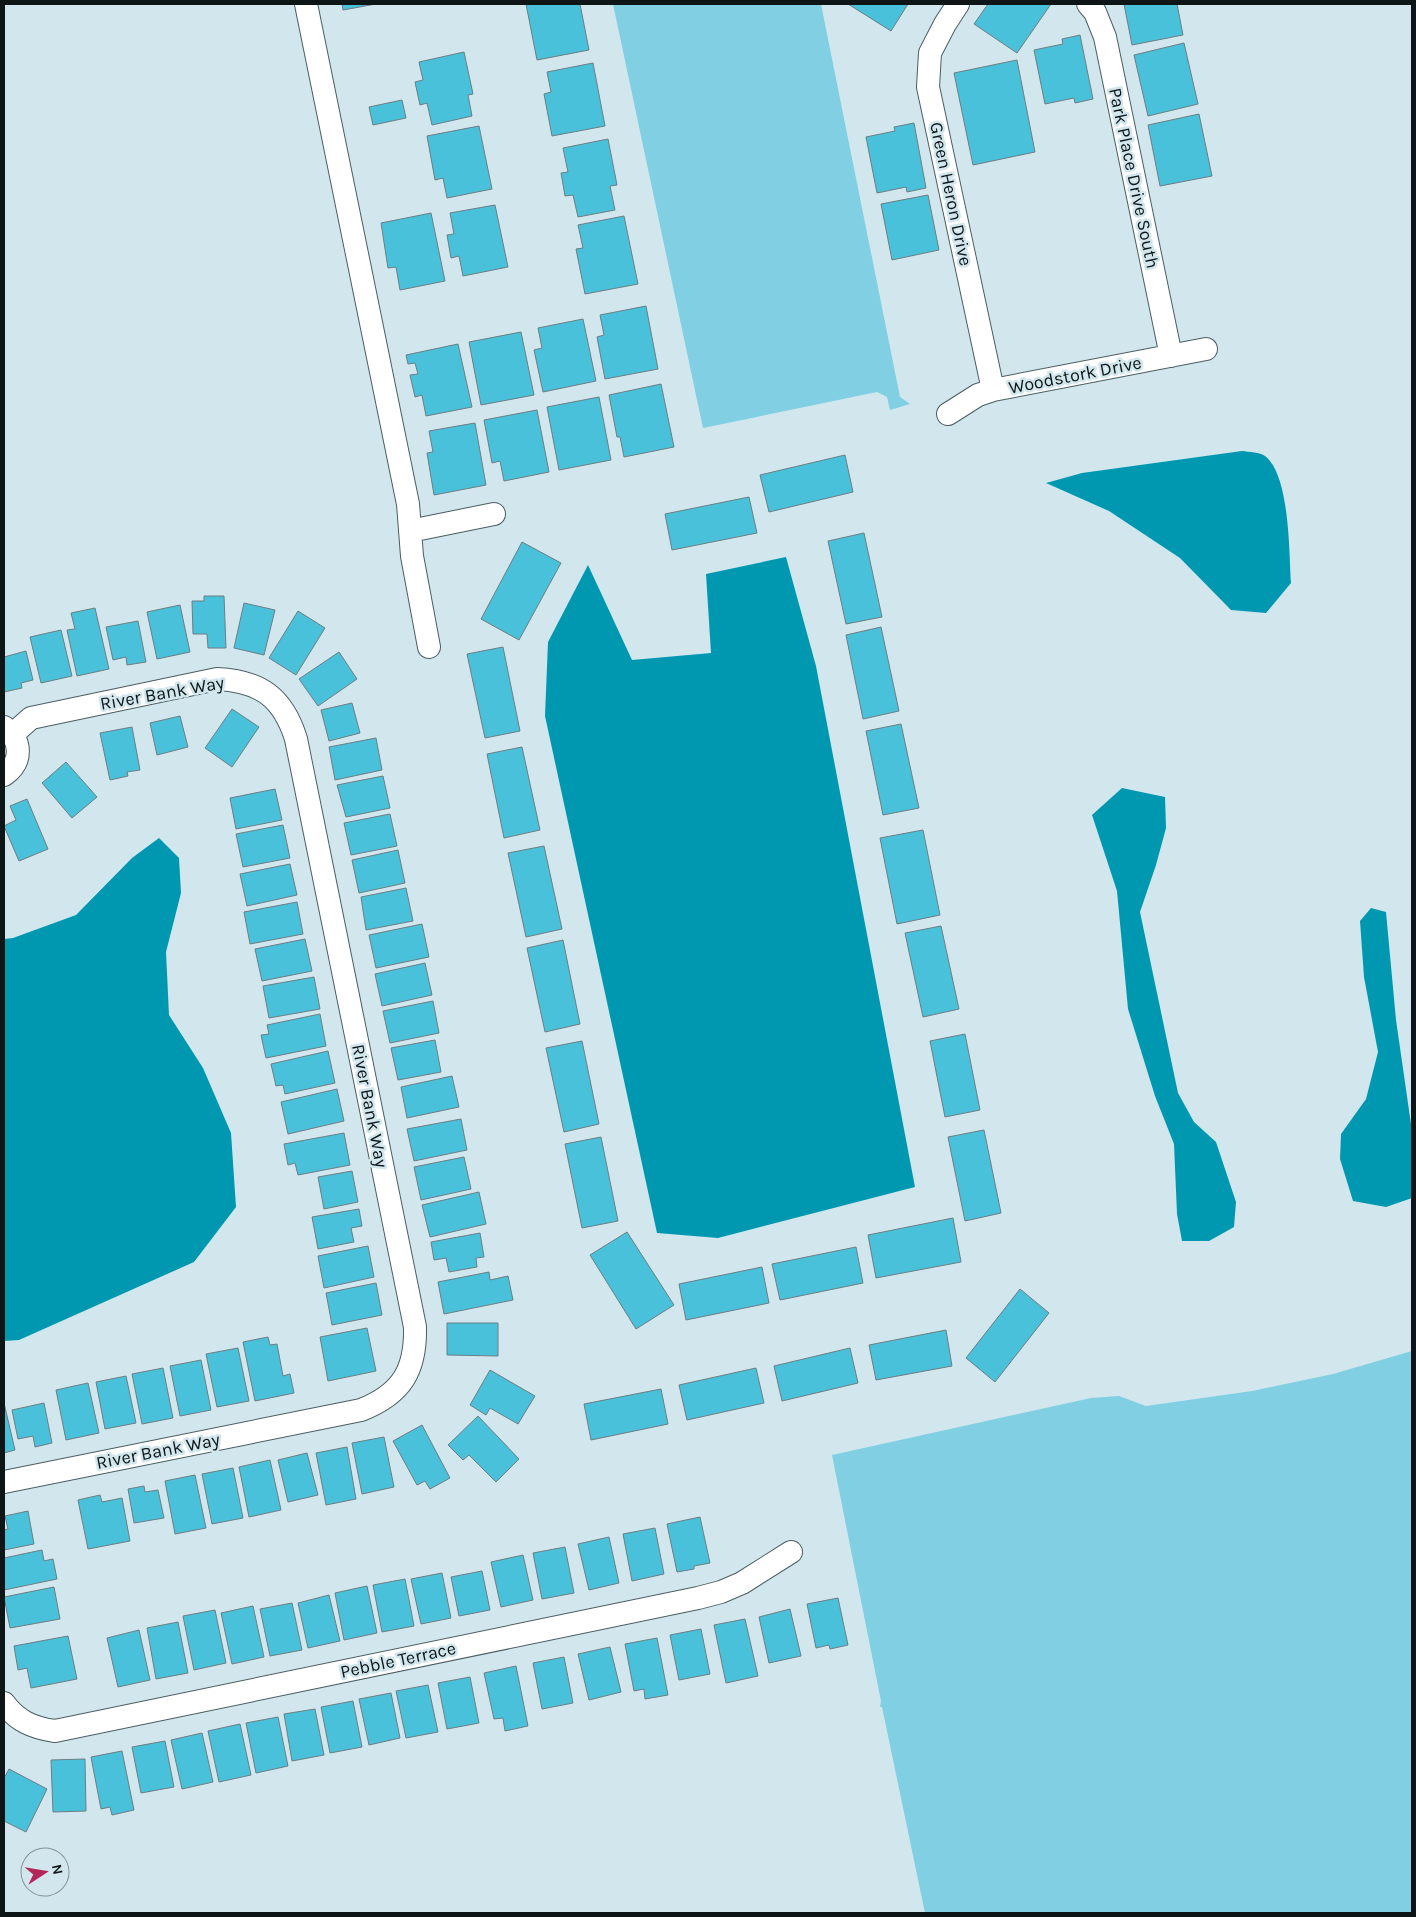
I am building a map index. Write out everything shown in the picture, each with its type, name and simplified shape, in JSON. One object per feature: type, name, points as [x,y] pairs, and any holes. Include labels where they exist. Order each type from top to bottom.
[{"type":"street","points":[[306,4],[408,504],[412,556],[429,646]]},
{"type":"street","name":"Green Heron Drive","points":[[958,4],[930,53],[928,87],[993,390]]},
{"type":"street","name":"Park Place Drive South","points":[[1088,4],[1095,12],[1105,37],[1171,356]]},
{"type":"street","name":"Woodstork Drive","points":[[948,414],[978,395],[993,390],[1206,349]]},
{"type":"street","points":[[410,531],[494,514]]},
{"type":"street","name":"River Bank Way","points":[[4,775],[16,764],[19,748],[8,731],[31,718],[217,679],[237,680],[254,685],[268,693],[281,707],[291,722],[296,739],[415,1327],[416,1346],[412,1363],[403,1380],[390,1394],[377,1403],[361,1410],[4,1482]]},
{"type":"street","name":"Pebble Terrace","points":[[4,1703],[11,1713],[25,1723],[39,1729],[55,1731],[698,1598],[721,1592],[742,1583],[791,1552]]},
{"type":"shaded area","points":[[613,4],[821,4],[900,397],[910,404],[890,410],[887,397],[877,392],[703,428]]},
{"type":"shaded area","points":[[1242,451],[1263,455],[1273,466],[1284,497],[1287,515],[1291,583],[1266,613],[1231,610],[1180,558],[1109,511],[1046,483],[1082,473]]},
{"type":"shaded area","points":[[786,557],[816,666],[915,1187],[718,1238],[657,1233],[545,716],[548,642],[588,565],[632,660],[711,653],[706,574]]},
{"type":"shaded area","points":[[1122,788],[1165,797],[1166,828],[1140,912],[1178,1093],[1194,1122],[1216,1142],[1236,1202],[1234,1227],[1209,1241],[1182,1241],[1177,1214],[1174,1144],[1155,1096],[1128,1009],[1117,891],[1092,815]]},
{"type":"shaded area","points":[[159,838],[179,858],[181,893],[166,952],[169,1015],[203,1068],[231,1133],[236,1207],[194,1262],[19,1340],[4,1341],[4,939],[13,938],[76,915],[132,858]]},
{"type":"shaded area","points":[[1371,908],[1386,912],[1396,1020],[1412,1131],[1412,1198],[1386,1207],[1353,1201],[1340,1159],[1341,1134],[1366,1099],[1378,1052],[1364,977],[1360,921]]},
{"type":"shaded area","points":[[1412,1351],[1412,1913],[925,1913],[882,1707],[880,1707],[881,1701],[832,1455],[1091,1398],[1119,1396],[1146,1406],[1252,1391],[1333,1374]]},
{"type":"building","points":[[342,4],[376,4],[343,10]]},
{"type":"building","points":[[526,4],[580,4],[589,50],[537,60]]},
{"type":"building","points":[[848,4],[908,4],[891,31]]},
{"type":"building","points":[[988,4],[1051,4],[1017,53],[974,24]]},
{"type":"building","points":[[1124,4],[1177,4],[1183,35],[1132,45]]},
{"type":"building","points":[[1080,35],[1093,99],[1075,103],[1074,98],[1045,104],[1034,50],[1063,44],[1062,39]]},
{"type":"building","points":[[1184,43],[1198,104],[1148,116],[1134,55]]},
{"type":"building","points":[[464,52],[473,94],[468,95],[472,116],[432,125],[427,103],[420,105],[415,82],[423,80],[419,62]]},
{"type":"building","points":[[1017,60],[1035,152],[973,165],[954,73]]},
{"type":"building","points":[[593,63],[605,126],[552,136],[544,94],[551,92],[547,72]]},
{"type":"building","points":[[402,100],[406,118],[373,125],[369,107]]},
{"type":"building","points":[[1199,114],[1212,176],[1160,186],[1148,125]]},
{"type":"building","points":[[914,123],[926,188],[907,192],[906,187],[877,193],[866,137],[895,131],[894,127]]},
{"type":"building","points":[[479,126],[492,189],[447,198],[443,178],[435,180],[427,136]]},
{"type":"building","points":[[608,139],[617,185],[610,186],[615,210],[578,217],[573,195],[565,196],[561,173],[568,172],[563,148]]},
{"type":"building","points":[[928,195],[939,250],[892,260],[881,204]]},
{"type":"building","points":[[495,205],[508,267],[463,276],[459,256],[451,258],[447,235],[454,234],[450,213]]},
{"type":"building","points":[[431,213],[445,281],[400,290],[396,267],[388,268],[381,223]]},
{"type":"building","points":[[624,216],[638,284],[585,294],[576,249],[583,248],[578,225]]},
{"type":"building","points":[[646,306],[658,369],[605,379],[597,337],[604,335],[600,315]]},
{"type":"building","points":[[583,319],[596,381],[543,392],[534,350],[542,348],[538,328]]},
{"type":"building","points":[[521,332],[534,395],[481,405],[469,342]]},
{"type":"building","points":[[458,344],[472,407],[426,416],[422,395],[415,397],[410,375],[418,374],[415,363],[408,364],[406,355]]},
{"type":"building","points":[[661,384],[674,447],[624,457],[620,437],[617,437],[609,395]]},
{"type":"building","points":[[599,397],[611,460],[559,470],[547,407]]},
{"type":"building","points":[[537,410],[549,472],[504,481],[500,461],[492,463],[484,420]]},
{"type":"building","points":[[475,423],[486,485],[434,495],[427,453],[433,452],[429,431]]},
{"type":"building","points":[[845,455],[853,492],[769,512],[760,475]]},
{"type":"building","points":[[749,497],[757,533],[672,550],[665,514]]},
{"type":"building","points":[[864,533],[882,617],[846,624],[828,541]]},
{"type":"building","points":[[522,542],[561,563],[519,640],[481,619]]},
{"type":"building","points":[[204,596],[224,596],[226,648],[208,648],[207,634],[193,634],[192,601],[204,601]]},
{"type":"building","points":[[244,603],[275,610],[264,655],[234,648]]},
{"type":"building","points":[[180,605],[190,652],[157,659],[147,612]]},
{"type":"building","points":[[95,608],[109,669],[77,676],[67,630],[75,629],[71,613]]},
{"type":"building","points":[[298,611],[325,628],[296,675],[269,658]]},
{"type":"building","points":[[138,621],[146,662],[127,665],[126,657],[113,660],[106,627]]},
{"type":"building","points":[[881,627],[899,711],[863,719],[846,635]]},
{"type":"building","points":[[61,630],[72,676],[41,683],[30,637]]},
{"type":"building","points":[[503,647],[520,731],[485,738],[467,654]]},
{"type":"building","points":[[26,651],[33,680],[21,683],[22,688],[4,692],[4,657]]},
{"type":"building","points":[[339,652],[357,679],[318,706],[299,679]]},
{"type":"building","points":[[352,703],[360,733],[329,741],[321,710]]},
{"type":"building","points":[[232,709],[259,727],[232,767],[205,748]]},
{"type":"building","points":[[180,716],[188,747],[157,755],[150,723]]},
{"type":"building","points":[[901,724],[919,808],[883,815],[866,731]]},
{"type":"building","points":[[132,727],[140,770],[127,772],[128,776],[110,780],[100,733]]},
{"type":"building","points":[[376,738],[382,770],[335,780],[329,747]]},
{"type":"building","points":[[522,747],[540,830],[504,838],[487,754]]},
{"type":"building","points":[[66,762],[97,797],[72,818],[42,783]]},
{"type":"building","points":[[383,776],[390,808],[346,817],[337,785]]},
{"type":"building","points":[[275,789],[282,820],[236,829],[230,798]]},
{"type":"building","points":[[27,799],[48,849],[19,861],[4,826],[16,820],[10,806]]},
{"type":"building","points":[[390,814],[397,846],[351,855],[344,823]]},
{"type":"building","points":[[283,825],[290,858],[243,867],[236,834]]},
{"type":"building","points":[[923,830],[940,915],[897,924],[880,838]]},
{"type":"building","points":[[544,846],[562,929],[526,937],[508,853]]},
{"type":"building","points":[[398,850],[405,883],[359,893],[352,860]]},
{"type":"building","points":[[290,864],[297,895],[247,906],[240,874]]},
{"type":"building","points":[[406,888],[413,921],[366,930],[361,897]]},
{"type":"building","points":[[297,902],[303,934],[250,944],[244,912]]},
{"type":"building","points":[[422,924],[429,957],[376,968],[369,935]]},
{"type":"building","points":[[941,926],[959,1009],[923,1017],[905,933]]},
{"type":"building","points":[[305,939],[312,971],[262,981],[255,949]]},
{"type":"building","points":[[563,940],[580,1024],[545,1032],[527,948]]},
{"type":"building","points":[[425,963],[432,995],[382,1006],[375,974]]},
{"type":"building","points":[[314,977],[320,1009],[269,1018],[263,986]]},
{"type":"building","points":[[433,1001],[439,1033],[390,1043],[383,1011]]},
{"type":"building","points":[[320,1014],[326,1046],[266,1058],[261,1035],[269,1034],[267,1025]]},
{"type":"building","points":[[965,1034],[980,1110],[945,1117],[930,1041]]},
{"type":"building","points":[[435,1040],[441,1072],[398,1080],[391,1048]]},
{"type":"building","points":[[582,1041],[599,1124],[564,1132],[546,1048]]},
{"type":"building","points":[[328,1051],[335,1083],[285,1094],[283,1085],[276,1086],[271,1064]]},
{"type":"building","points":[[452,1076],[459,1107],[407,1118],[401,1087]]},
{"type":"building","points":[[337,1089],[344,1121],[288,1134],[281,1102]]},
{"type":"building","points":[[461,1119],[467,1150],[414,1161],[407,1129]]},
{"type":"building","points":[[984,1130],[1001,1213],[965,1221],[948,1137]]},
{"type":"building","points":[[344,1133],[350,1165],[298,1175],[295,1163],[288,1165],[284,1144]]},
{"type":"building","points":[[601,1137],[618,1221],[582,1228],[565,1144]]},
{"type":"building","points":[[464,1157],[471,1189],[421,1200],[414,1167]]},
{"type":"building","points":[[352,1171],[358,1202],[324,1209],[318,1177]]},
{"type":"building","points":[[479,1192],[486,1224],[430,1237],[422,1205]]},
{"type":"building","points":[[359,1209],[362,1226],[351,1228],[354,1242],[318,1249],[312,1217]]},
{"type":"building","points":[[953,1218],[961,1262],[876,1278],[868,1235]]},
{"type":"building","points":[[627,1232],[674,1305],[636,1329],[590,1255]]},
{"type":"building","points":[[480,1233],[484,1257],[476,1258],[477,1267],[449,1272],[446,1258],[434,1260],[431,1242]]},
{"type":"building","points":[[368,1246],[374,1277],[324,1288],[318,1256]]},
{"type":"building","points":[[856,1247],[863,1283],[780,1300],[772,1264]]},
{"type":"building","points":[[762,1267],[769,1303],[686,1320],[679,1284]]},
{"type":"building","points":[[489,1272],[490,1280],[508,1276],[513,1300],[444,1314],[438,1282]]},
{"type":"building","points":[[376,1283],[382,1315],[332,1325],[326,1293]]},
{"type":"building","points":[[1020,1289],[1049,1313],[995,1382],[966,1358]]},
{"type":"building","points":[[447,1323],[498,1323],[498,1356],[447,1355]]},
{"type":"building","points":[[367,1328],[376,1371],[328,1381],[320,1337]]},
{"type":"building","points":[[946,1330],[952,1366],[876,1380],[869,1345]]},
{"type":"building","points":[[268,1337],[270,1345],[277,1344],[283,1376],[290,1374],[294,1393],[255,1401],[243,1342]]},
{"type":"building","points":[[238,1348],[249,1401],[217,1407],[206,1354]]},
{"type":"building","points":[[850,1348],[858,1383],[782,1401],[774,1366]]},
{"type":"building","points":[[201,1360],[211,1410],[180,1416],[170,1366]]},
{"type":"building","points":[[163,1368],[173,1418],[142,1424],[132,1374]]},
{"type":"building","points":[[756,1368],[764,1403],[687,1420],[679,1385]]},
{"type":"building","points":[[490,1370],[535,1396],[518,1424],[490,1408],[486,1415],[470,1405]]},
{"type":"building","points":[[126,1376],[136,1423],[105,1429],[96,1382]]},
{"type":"building","points":[[88,1383],[99,1433],[66,1440],[56,1390]]},
{"type":"building","points":[[661,1389],[668,1424],[591,1440],[584,1404]]},
{"type":"building","points":[[4,1403],[15,1450],[4,1453]]},
{"type":"building","points":[[44,1403],[52,1443],[35,1447],[33,1436],[18,1439],[12,1410]]},
{"type":"building","points":[[478,1416],[519,1459],[496,1482],[469,1455],[463,1460],[448,1445]]},
{"type":"building","points":[[422,1425],[450,1478],[430,1489],[425,1481],[417,1485],[393,1441]]},
{"type":"building","points":[[384,1437],[394,1487],[362,1494],[352,1443]]},
{"type":"building","points":[[347,1447],[356,1499],[326,1505],[316,1453]]},
{"type":"building","points":[[307,1453],[318,1495],[288,1502],[278,1460]]},
{"type":"building","points":[[270,1460],[281,1510],[249,1517],[239,1467]]},
{"type":"building","points":[[233,1468],[243,1518],[212,1524],[202,1474]]},
{"type":"building","points":[[195,1475],[206,1528],[175,1534],[165,1481]]},
{"type":"building","points":[[144,1486],[145,1492],[158,1490],[164,1518],[134,1523],[128,1489]]},
{"type":"building","points":[[100,1495],[102,1502],[122,1498],[130,1541],[88,1549],[78,1500]]},
{"type":"building","points":[[28,1511],[34,1544],[4,1550],[4,1530],[8,1529],[5,1516]]},
{"type":"building","points":[[700,1517],[710,1563],[694,1566],[694,1569],[677,1572],[667,1524]]},
{"type":"building","points":[[655,1528],[664,1574],[632,1581],[623,1534]]},
{"type":"building","points":[[609,1537],[619,1583],[589,1590],[578,1544]]},
{"type":"building","points":[[565,1547],[574,1593],[542,1599],[533,1553]]},
{"type":"building","points":[[42,1550],[44,1561],[53,1559],[57,1579],[4,1590],[4,1558]]},
{"type":"building","points":[[523,1555],[533,1600],[501,1607],[491,1562]]},
{"type":"building","points":[[482,1571],[490,1610],[459,1616],[451,1577]]},
{"type":"building","points":[[442,1573],[451,1618],[421,1624],[411,1579]]},
{"type":"building","points":[[405,1579],[414,1626],[382,1632],[373,1585]]},
{"type":"building","points":[[367,1586],[377,1633],[344,1640],[335,1593]]},
{"type":"building","points":[[54,1587],[60,1619],[10,1628],[4,1597]]},
{"type":"building","points":[[329,1595],[340,1641],[308,1648],[298,1603]]},
{"type":"building","points":[[838,1598],[848,1645],[830,1649],[829,1645],[816,1648],[807,1604]]},
{"type":"building","points":[[292,1603],[302,1650],[270,1656],[260,1609]]},
{"type":"building","points":[[253,1606],[264,1657],[232,1664],[221,1613]]},
{"type":"building","points":[[790,1609],[801,1656],[769,1663],[759,1617]]},
{"type":"building","points":[[215,1610],[226,1663],[194,1670],[183,1616]]},
{"type":"building","points":[[745,1619],[758,1676],[726,1683],[714,1625]]},
{"type":"building","points":[[178,1622],[188,1673],[156,1679],[147,1628]]},
{"type":"building","points":[[701,1629],[710,1674],[679,1680],[670,1635]]},
{"type":"building","points":[[139,1630],[150,1680],[118,1687],[107,1638]]},
{"type":"building","points":[[68,1636],[77,1679],[31,1688],[27,1668],[18,1670],[14,1646]]},
{"type":"building","points":[[657,1638],[668,1695],[645,1699],[644,1689],[634,1691],[625,1644]]},
{"type":"building","points":[[610,1647],[621,1692],[589,1700],[578,1654]]},
{"type":"building","points":[[564,1657],[573,1703],[542,1709],[533,1663]]},
{"type":"building","points":[[516,1666],[528,1726],[505,1731],[503,1718],[494,1719],[484,1673]]},
{"type":"building","points":[[470,1677],[479,1723],[447,1729],[438,1683]]},
{"type":"building","points":[[428,1685],[438,1732],[406,1738],[396,1691]]},
{"type":"building","points":[[391,1693],[400,1738],[369,1745],[359,1699]]},
{"type":"building","points":[[353,1701],[362,1747],[330,1753],[321,1707]]},
{"type":"building","points":[[315,1709],[324,1755],[292,1761],[284,1714]]},
{"type":"building","points":[[278,1717],[288,1766],[256,1773],[246,1723]]},
{"type":"building","points":[[240,1724],[251,1775],[219,1782],[208,1731]]},
{"type":"building","points":[[202,1733],[213,1782],[182,1789],[171,1740]]},
{"type":"building","points":[[165,1741],[174,1787],[141,1793],[132,1747]]},
{"type":"building","points":[[122,1751],[134,1810],[112,1815],[110,1807],[101,1809],[91,1757]]},
{"type":"building","points":[[85,1759],[86,1811],[53,1812],[51,1760]]},
{"type":"building","points":[[9,1769],[47,1789],[26,1832],[4,1821],[4,1778]]}]
